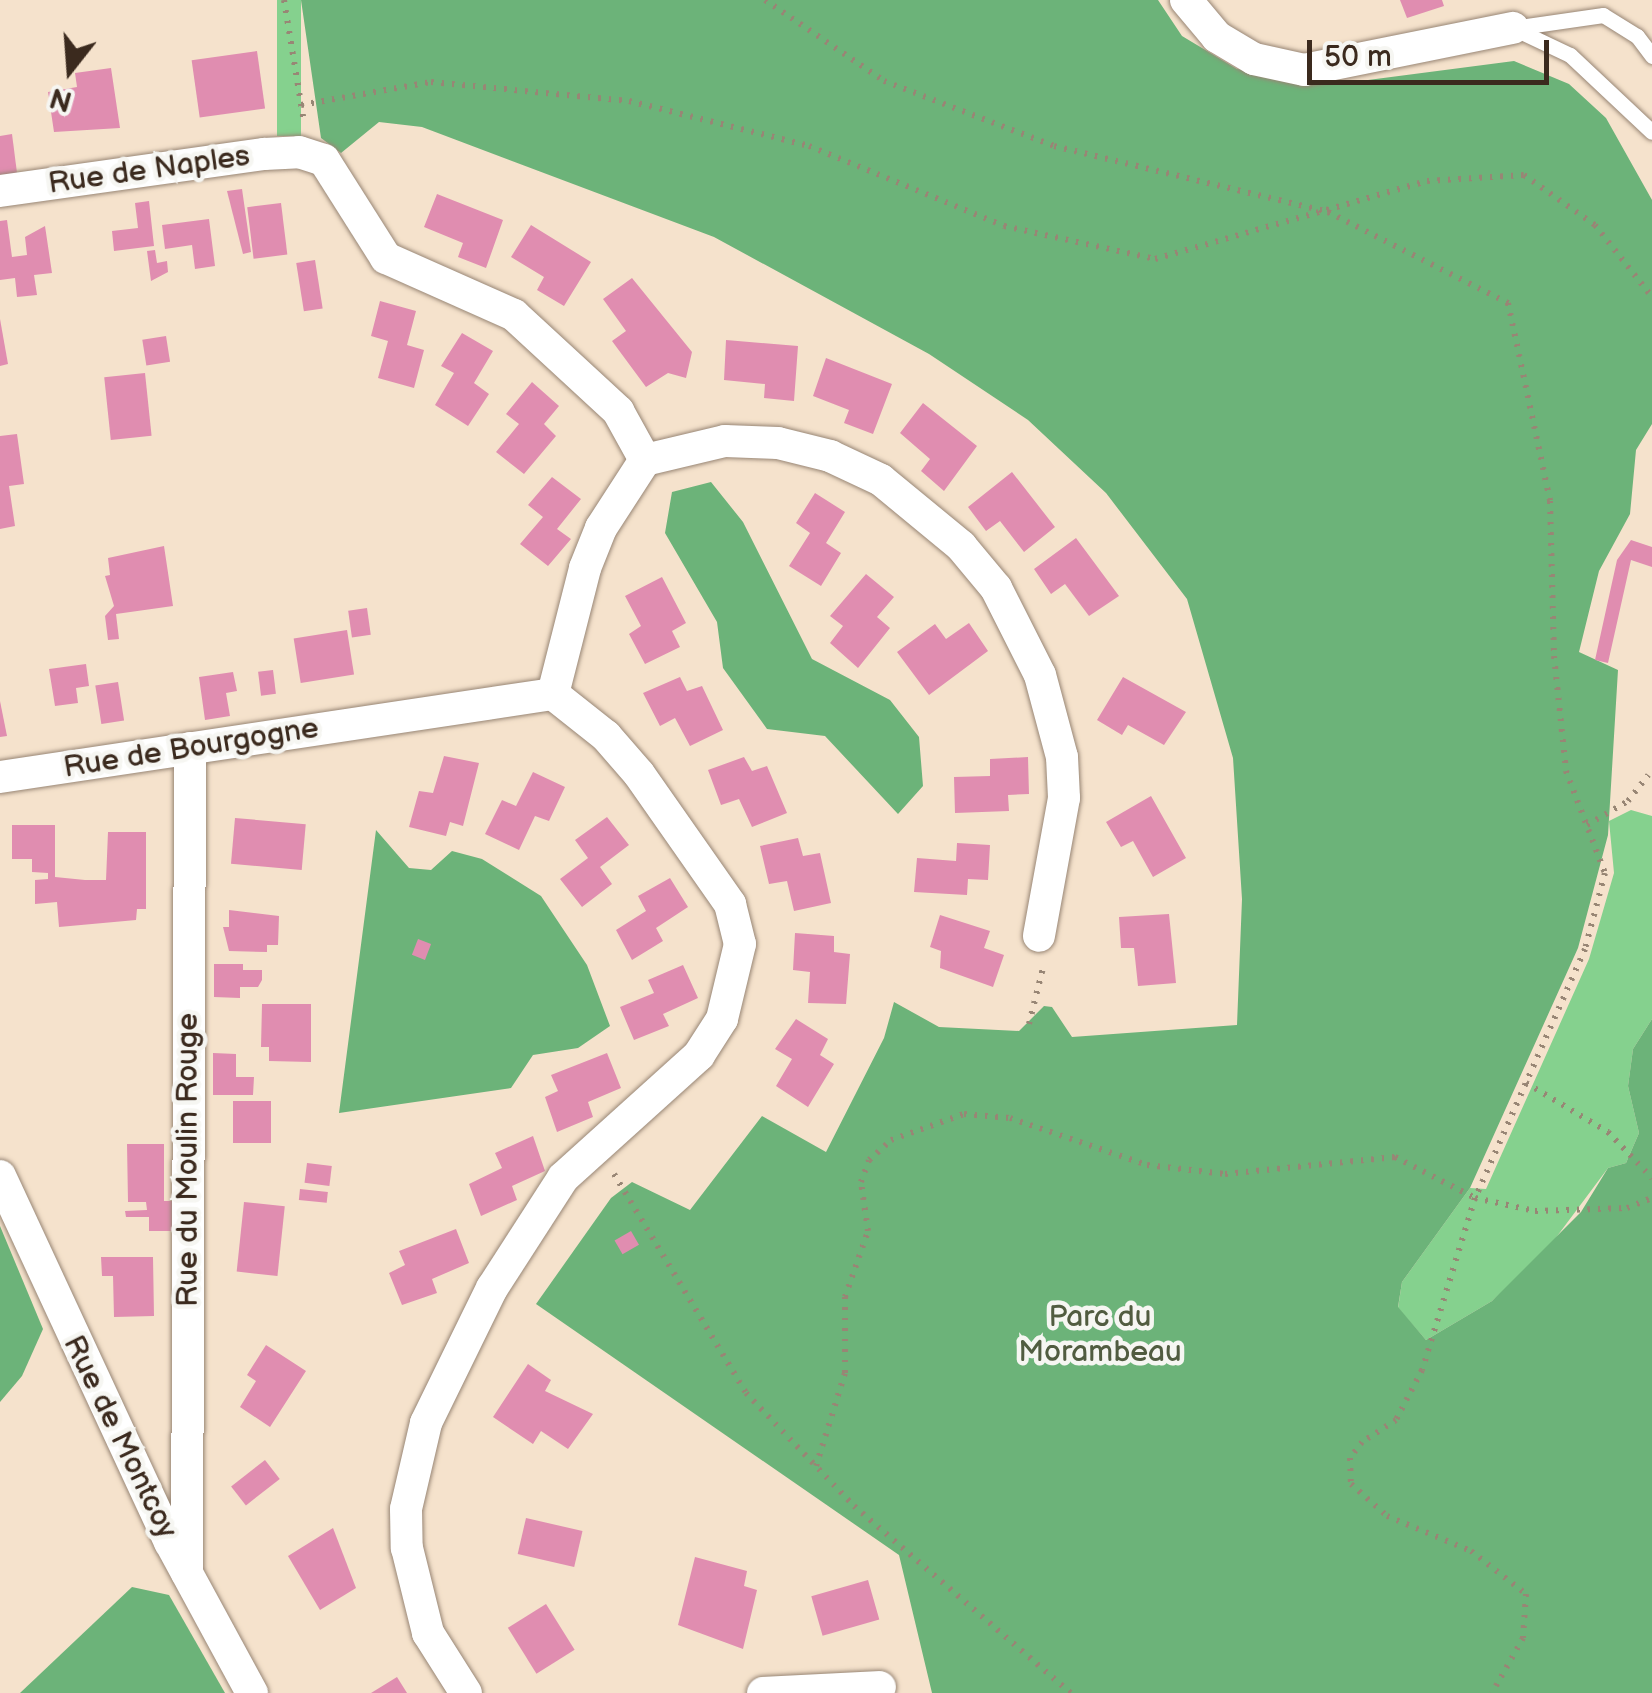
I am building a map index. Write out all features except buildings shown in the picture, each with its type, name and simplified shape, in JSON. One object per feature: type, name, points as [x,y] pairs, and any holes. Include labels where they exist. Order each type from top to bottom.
[{"type":"street","points":[[1186,0],[1230,44],[1254,58],[1304,70],[1512,28]]},
{"type":"street","points":[[305,154],[337,172],[386,258],[514,316],[618,411],[645,460]]},
{"type":"street","name":"Rue de Naples","points":[[0,191],[305,154]]},
{"type":"street","points":[[466,1693],[443,1665],[414,1590],[406,1509],[412,1470],[449,1369],[492,1288],[563,1178],[699,1055],[727,1006],[740,944],[730,904],[684,832],[606,736],[553,694],[586,568],[602,528],[645,460],[725,441],[778,443],[830,456],[881,480],[961,546],[1022,633],[1062,757],[1061,836],[1039,936]]},
{"type":"street","name":"Rue de Bourgogne","points":[[0,776],[553,694]]},
{"type":"street","name":"Rue du Moulin Rouge","points":[[187,1573],[190,748]]},
{"type":"street","name":"Rue de Montcoy","points":[[0,1176],[187,1573],[252,1693]]},
{"type":"street","points":[[763,1693],[880,1687]]},
{"type":"lane","points":[[1512,28],[1603,15],[1638,36],[1652,56]]},
{"type":"lane","points":[[1512,28],[1582,63],[1652,132]]},
{"type":"path","points":[[284,0],[305,154]]},
{"type":"path","points":[[765,0],[884,80],[1054,146],[1328,212],[1508,303],[1550,502],[1554,656],[1566,770],[1605,874],[1585,948],[1475,1198],[1422,1370],[1396,1420],[1350,1458],[1351,1484],[1386,1516],[1471,1551],[1526,1594],[1523,1638],[1492,1693]]},
{"type":"path","points":[[301,105],[431,82],[629,102],[808,146],[1004,226],[1154,259],[1426,181],[1524,175],[1595,225],[1652,297]]},
{"type":"path","points":[[1587,825],[1628,801],[1648,775]]},
{"type":"path","points":[[1028,1024],[1048,950],[1039,936]]},
{"type":"path","points":[[1526,1083],[1608,1132],[1652,1178]]},
{"type":"path","points":[[816,1466],[845,1374],[845,1297],[868,1231],[861,1182],[869,1160],[890,1140],[964,1114],[1010,1118],[1146,1165],[1225,1174],[1395,1157],[1475,1198],[1535,1211],[1627,1208],[1652,1198]]},
{"type":"path","points":[[594,1146],[746,1392],[816,1466],[1072,1693]]},
{"type":"green space","points":[[277,0],[301,0],[301,136],[277,136]]},
{"type":"green space","name":"Parc du Morambeau","points":[[301,0],[1158,0],[1182,36],[1237,69],[1345,83],[1514,61],[1569,84],[1606,118],[1652,200],[1652,424],[1636,450],[1630,514],[1599,571],[1579,652],[1618,670],[1608,835],[1578,948],[1470,1188],[1402,1282],[1398,1307],[1426,1340],[1492,1301],[1581,1212],[1608,1168],[1626,1163],[1639,1133],[1628,1086],[1633,1049],[1652,1019],[1652,1693],[932,1693],[899,1555],[536,1304],[611,1198],[632,1182],[690,1210],[762,1116],[826,1152],[884,1038],[894,1002],[939,1027],[1019,1031],[1044,1006],[1052,1007],[1072,1037],[1237,1025],[1242,899],[1233,758],[1187,599],[1106,493],[1028,420],[929,354],[714,237],[422,127],[379,122],[341,153],[321,138]]},
{"type":"green space","points":[[711,482],[743,522],[812,659],[890,700],[919,737],[923,786],[898,814],[825,736],[767,729],[723,668],[717,622],[665,533],[672,492]]},
{"type":"green space","points":[[1631,810],[1652,816],[1652,1019],[1633,1049],[1628,1086],[1639,1133],[1626,1163],[1608,1168],[1543,1255],[1492,1301],[1426,1340],[1398,1308],[1402,1282],[1470,1188],[1486,1189],[1589,959],[1614,873],[1609,821]]},
{"type":"green space","points":[[376,830],[409,868],[431,870],[452,851],[482,859],[541,896],[587,965],[610,1026],[578,1048],[533,1055],[511,1088],[339,1113]]},
{"type":"green space","points":[[0,1226],[43,1329],[22,1376],[0,1402]]},
{"type":"green space","points":[[132,1587],[169,1595],[225,1693],[20,1693]]}]
